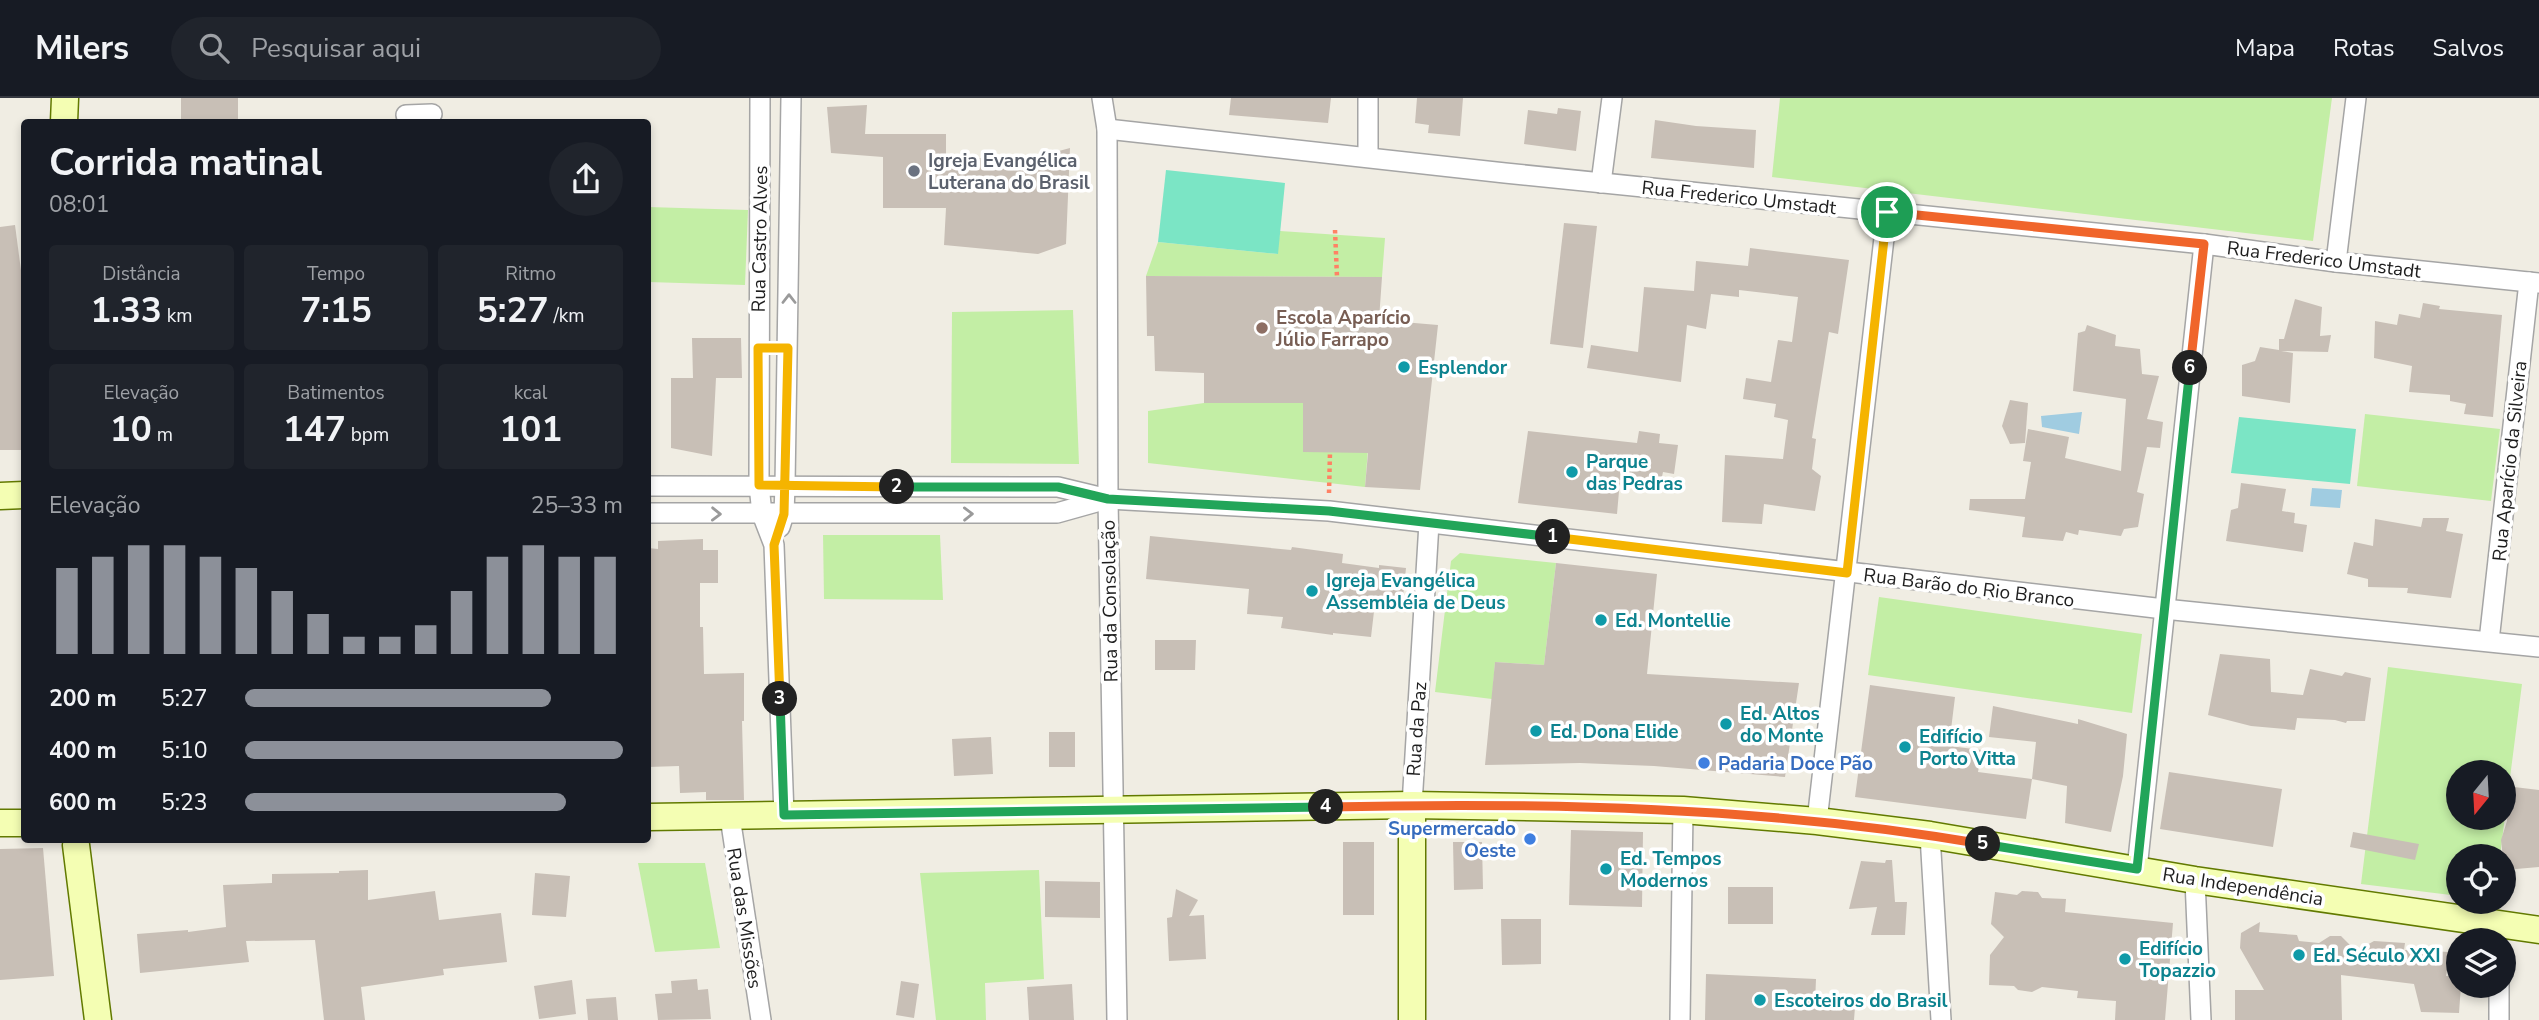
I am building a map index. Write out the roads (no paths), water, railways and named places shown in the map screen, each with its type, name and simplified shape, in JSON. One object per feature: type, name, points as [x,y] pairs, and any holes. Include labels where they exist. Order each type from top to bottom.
[{"type":"street","points":[[64,119],[65,98]]},
{"type":"street","name":"Rua Castro Alves","points":[[760,98],[759,485],[762,514],[774,545],[784,815]]},
{"type":"street","name":"Rua Castro Alves","points":[[774,545],[784,514],[791,98]]},
{"type":"street","name":"Rua da Consolação","points":[[1102,98],[1107,129],[1108,499],[1117,1020]]},
{"type":"street","points":[[1368,98],[1368,158]]},
{"type":"street","points":[[1601,183],[1612,98]]},
{"type":"street","points":[[2336,262],[2356,98]]},
{"type":"street","points":[[406,112],[432,111]]},
{"type":"street","name":"Rua Frederico Umstadt","points":[[1107,129],[1601,183],[2204,244],[2336,262],[2534,283]]},
{"type":"street","points":[[760,131],[790,132]]},
{"type":"street","points":[[1817,821],[1887,212]]},
{"type":"street","points":[[2137,869],[2204,244]]},
{"type":"street","points":[[759,247],[789,247]]},
{"type":"street","name":"Rua Aparício da Silveira","points":[[2489,641],[2534,283]]},
{"type":"street","points":[[758,348],[788,348]]},
{"type":"street","name":"Rua Barão do Rio Branco","points":[[651,486],[1058,487],[1108,499],[1329,511],[2164,610],[2539,647]]},
{"type":"street","points":[[924,487],[925,515]]},
{"type":"street","points":[[0,496],[21,495]]},
{"type":"street","name":"Rua Barão do Rio Branco","points":[[651,513],[1056,513],[1108,499]]},
{"type":"street","name":"Rua da Paz","points":[[1412,1020],[1412,805],[1429,523]]},
{"type":"street","name":"Rua Independência","points":[[651,817],[1412,805],[1683,810],[1817,821],[1930,835],[2481,928]]},
{"type":"street","points":[[1680,1020],[1683,810]]},
{"type":"street","name":"Rua das Missões","points":[[730,817],[761,1020]]},
{"type":"street","points":[[0,823],[21,823]]},
{"type":"street","points":[[1930,835],[1941,1020]]},
{"type":"street","points":[[74,843],[98,1020]]},
{"type":"street","points":[[2195,880],[2201,1020]]},
{"type":"street","name":"Rua Independência","points":[[2516,931],[2539,930]]},
{"type":"street","points":[[2499,998],[2499,1020]]},
{"type":"water","points":[[2082,412],[2079,434],[2042,427],[2041,416]]},
{"type":"water","points":[[2312,488],[2342,490],[2340,508],[2310,506]]},
{"type":"place","name":"Igreja Evangélica Luterana do Brasil","points":[[914,171]]},
{"type":"place","name":"Escola Aparício Júlio Farrapo","points":[[1262,328]]},
{"type":"place","name":"Esplendor","points":[[1404,367]]},
{"type":"place","name":"Parque das Pedras","points":[[1572,472]]},
{"type":"place","name":"Igreja Evangélica Assembléia de Deus","points":[[1312,591]]},
{"type":"place","name":"Ed. Montellie","points":[[1601,620]]},
{"type":"place","name":"Ed. Altos do Monte","points":[[1726,724]]},
{"type":"place","name":"Ed. Dona Elide","points":[[1536,731]]},
{"type":"place","name":"Edifício Porto Vitta","points":[[1905,747]]},
{"type":"place","name":"Padaria Doce Pão","points":[[1704,763]]},
{"type":"place","name":"Supermercado Oeste","points":[[1530,839]]},
{"type":"place","name":"Ed. Tempos Modernos","points":[[1606,869]]},
{"type":"place","name":"Ed. Século XXI","points":[[2299,955]]},
{"type":"place","name":"Edifício Topazzio","points":[[2125,959]]},
{"type":"place","name":"Escoteiros do Brasil","points":[[1760,1000]]}]
